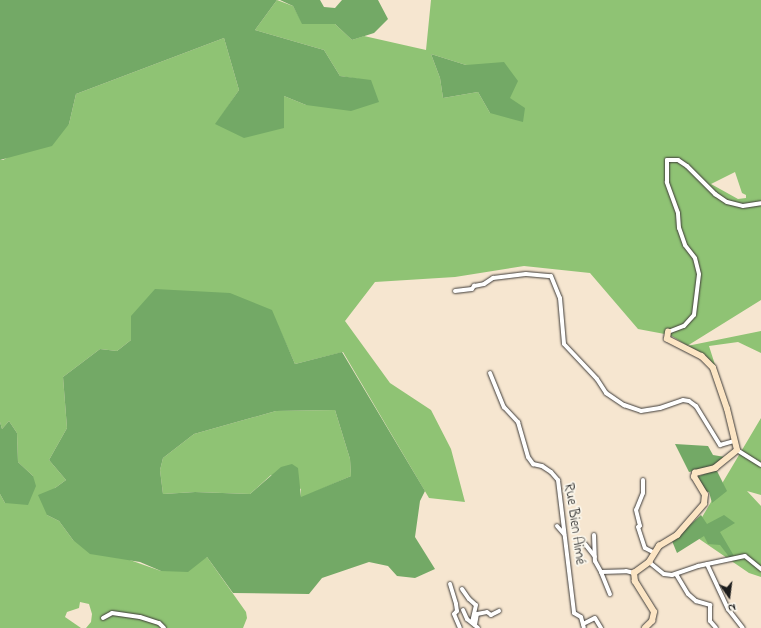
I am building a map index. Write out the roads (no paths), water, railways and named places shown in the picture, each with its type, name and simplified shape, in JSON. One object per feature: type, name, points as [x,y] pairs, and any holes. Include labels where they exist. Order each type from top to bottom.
[{"type":"street","points":[[761,203],[743,206],[727,202],[715,194],[687,166],[678,160],[667,160],[666,182],[678,214],[679,228],[685,245],[695,258],[699,274],[694,315],[684,326],[668,332],[667,339],[702,357],[713,368],[737,450],[761,465]]},
{"type":"street","points":[[456,291],[472,289],[493,278],[526,274],[551,276],[560,298],[564,344],[579,363],[588,369],[606,393],[624,405],[641,411],[660,408],[683,400],[689,401],[696,406],[720,445],[734,441]]},
{"type":"street","name":"Rue Bien Aimé","points":[[490,373],[504,407],[518,422],[528,457],[533,464],[542,466],[551,472],[558,480],[574,613],[581,617],[584,626]]},
{"type":"street","points":[[601,572],[634,573],[649,562],[666,540],[677,535],[704,504],[705,495],[694,477],[694,473],[715,468],[737,450]]},
{"type":"street","points":[[643,480],[643,493],[636,510],[640,526],[638,528],[645,548],[655,553]]},
{"type":"street","points":[[557,526],[564,534]]},
{"type":"street","points":[[594,535],[595,556],[610,594]]},
{"type":"street","points":[[585,544],[595,556]]},
{"type":"street","points":[[649,562],[664,574],[676,574],[707,564],[745,556],[761,569]]},
{"type":"street","points":[[707,564],[728,609],[743,628]]},
{"type":"street","points":[[634,573],[635,582],[654,612],[652,620],[646,628]]},
{"type":"street","points":[[676,574],[688,594],[696,601],[710,605],[710,621],[716,628]]},
{"type":"street","points":[[450,584],[457,611],[454,614],[460,628]]},
{"type":"street","points":[[462,589],[469,599],[476,605],[475,625]]},
{"type":"street","points":[[463,610],[466,618],[475,625]]},
{"type":"street","points":[[475,625],[477,614],[486,612],[491,615],[499,610]]},
{"type":"street","points":[[103,618],[112,613],[121,616],[140,617],[159,624],[164,628]]},
{"type":"street","points":[[584,626],[595,618],[601,628]]}]
